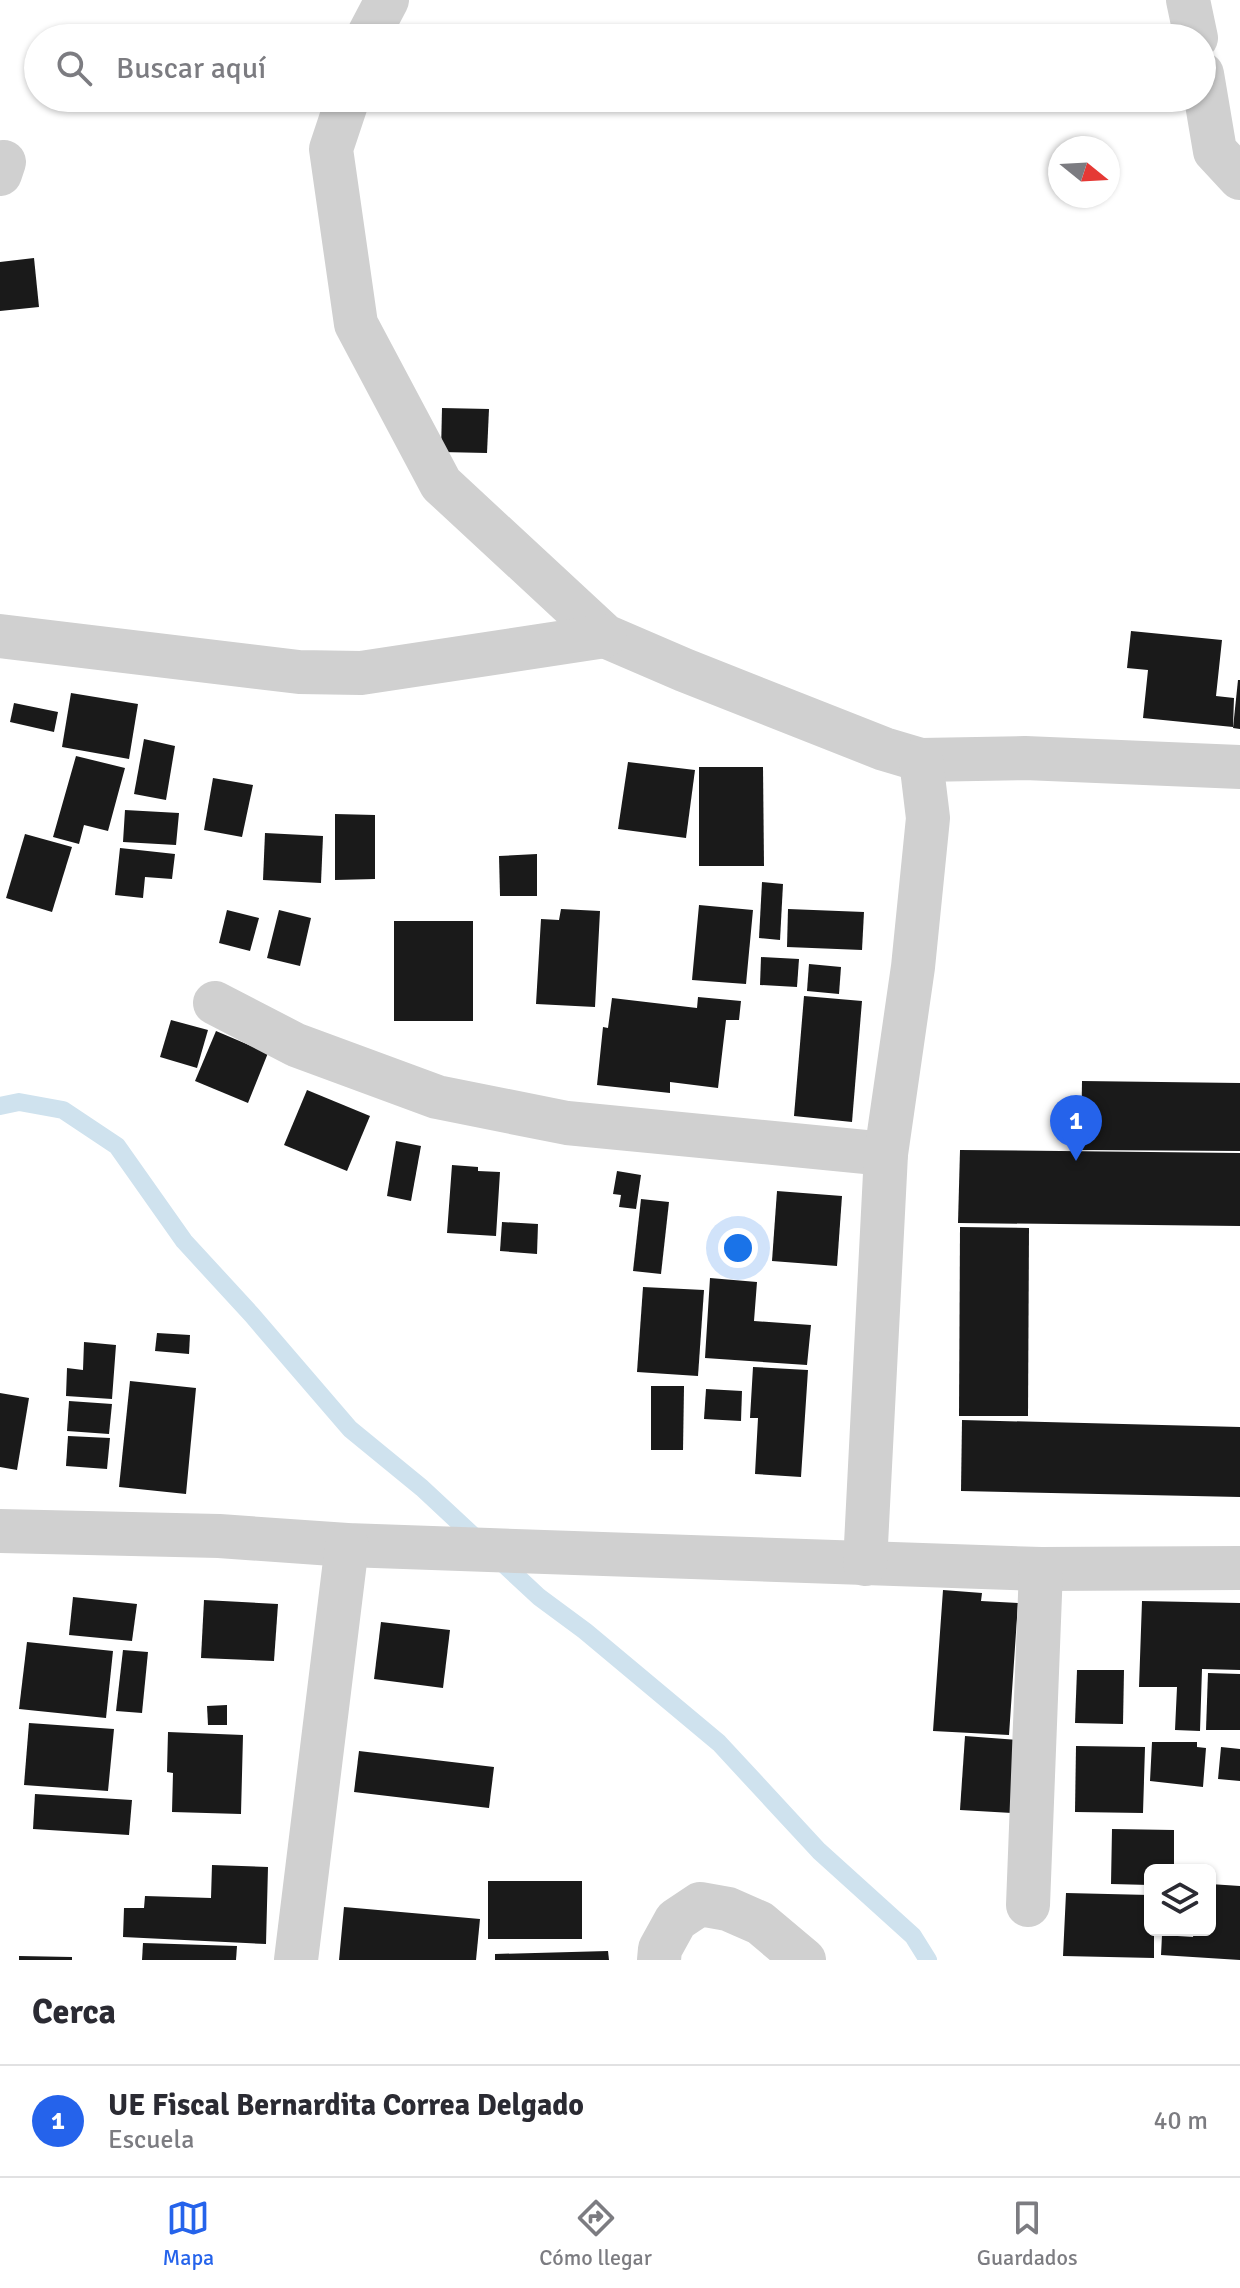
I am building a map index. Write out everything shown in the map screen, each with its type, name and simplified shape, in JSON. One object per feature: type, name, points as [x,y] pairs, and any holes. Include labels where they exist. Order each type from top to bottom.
[{"type":"street","points":[[374,24],[387,0]]},
{"type":"street","points":[[1188,0],[1193,24]]},
{"type":"street","points":[[343,112],[331,149],[356,324],[441,484],[605,636],[854,737],[921,760],[1025,758],[1240,767]]},
{"type":"street","points":[[1208,112],[1215,151],[1240,178]]},
{"type":"street","points":[[0,636],[299,672],[361,673],[605,636]]},
{"type":"street","points":[[865,1564],[886,1154],[913,967],[928,818],[921,760]]},
{"type":"street","points":[[215,1003],[296,1045],[437,1097],[567,1123],[886,1154]]},
{"type":"street","points":[[0,1531],[219,1536],[347,1545],[865,1564],[1041,1569],[1240,1568]]},
{"type":"street","points":[[296,1960],[347,1545]]},
{"type":"street","points":[[1028,1905],[1041,1569]]},
{"type":"street","points":[[659,1960],[660,1949],[676,1920],[700,1904],[728,1909],[760,1923],[804,1960]]},
{"type":"building","points":[[34,258],[39,307],[0,311],[0,262]]},
{"type":"building","points":[[442,408],[489,409],[487,453],[441,452]]},
{"type":"building","points":[[1131,631],[1222,640],[1216,696],[1234,698],[1233,727],[1143,718],[1148,670],[1127,668]]},
{"type":"building","points":[[1240,680],[1240,729],[1233,728]]},
{"type":"building","points":[[71,693],[138,704],[129,759],[62,747]]},
{"type":"building","points":[[14,703],[58,712],[54,732],[10,722]]},
{"type":"building","points":[[144,739],[175,746],[166,800],[134,794]]},
{"type":"building","points":[[76,756],[125,768],[108,831],[84,825],[79,844],[53,837]]},
{"type":"building","points":[[628,762],[695,770],[686,838],[618,829]]},
{"type":"building","points":[[699,767],[763,767],[764,866],[699,866]]},
{"type":"building","points":[[213,778],[253,785],[242,837],[204,830]]},
{"type":"building","points":[[125,810],[179,813],[176,845],[123,842]]},
{"type":"building","points":[[335,814],[375,815],[375,879],[335,880]]},
{"type":"building","points":[[265,833],[323,836],[321,883],[263,880]]},
{"type":"building","points":[[25,834],[72,847],[52,912],[6,898]]},
{"type":"building","points":[[120,848],[175,854],[172,879],[145,877],[143,898],[115,895]]},
{"type":"building","points":[[537,854],[537,896],[500,896],[499,856]]},
{"type":"building","points":[[762,882],[783,884],[780,940],[759,938]]},
{"type":"building","points":[[699,905],[753,910],[746,984],[692,980]]},
{"type":"building","points":[[561,909],[600,911],[595,1007],[536,1004],[541,919],[559,920]]},
{"type":"building","points":[[788,909],[864,912],[862,950],[787,947]]},
{"type":"building","points":[[227,910],[259,918],[250,951],[219,943]]},
{"type":"building","points":[[279,910],[311,918],[300,966],[267,958]]},
{"type":"building","points":[[394,921],[473,921],[473,1021],[394,1021]]},
{"type":"building","points":[[761,957],[799,959],[797,987],[760,985]]},
{"type":"building","points":[[809,964],[841,967],[839,994],[807,991]]},
{"type":"building","points":[[804,996],[862,1001],[852,1122],[794,1116]]},
{"type":"building","points":[[698,997],[741,1001],[739,1020],[726,1020],[718,1088],[670,1082],[670,1093],[597,1085],[603,1027],[608,1028],[612,998],[697,1008]]},
{"type":"building","points":[[171,1020],[208,1030],[197,1068],[160,1057]]},
{"type":"building","points":[[216,1031],[268,1053],[248,1103],[195,1081]]},
{"type":"building","points":[[1082,1081],[1240,1083],[1240,1151],[1081,1150]]},
{"type":"building","points":[[307,1090],[370,1116],[347,1171],[284,1145]]},
{"type":"building","points":[[396,1141],[421,1146],[411,1201],[387,1196]]},
{"type":"building","points":[[960,1150],[1240,1153],[1240,1226],[958,1223]]},
{"type":"building","points":[[452,1165],[500,1172],[496,1236],[447,1233]]},
{"type":"building","points":[[617,1171],[641,1175],[636,1209],[619,1207],[621,1195],[613,1194]]},
{"type":"building","points":[[777,1191],[842,1196],[837,1266],[772,1261]]},
{"type":"building","points":[[641,1199],[669,1202],[661,1274],[633,1271]]},
{"type":"building","points":[[502,1222],[538,1224],[537,1254],[500,1251]]},
{"type":"building","points":[[960,1227],[1029,1228],[1028,1416],[959,1416]]},
{"type":"building","points":[[710,1278],[757,1282],[754,1321],[811,1325],[807,1365],[705,1358]]},
{"type":"building","points":[[643,1287],[704,1290],[698,1376],[637,1372]]},
{"type":"building","points":[[157,1333],[190,1335],[189,1354],[155,1351]]},
{"type":"building","points":[[84,1342],[116,1345],[112,1399],[66,1396],[67,1368],[83,1370]]},
{"type":"building","points":[[753,1367],[808,1370],[801,1477],[755,1474],[758,1418],[750,1418]]},
{"type":"building","points":[[130,1381],[196,1388],[186,1494],[119,1487]]},
{"type":"building","points":[[651,1386],[684,1386],[683,1450],[651,1450]]},
{"type":"building","points":[[706,1389],[742,1391],[741,1421],[704,1419]]},
{"type":"building","points":[[0,1393],[29,1398],[17,1470],[0,1467]]},
{"type":"building","points":[[69,1401],[112,1404],[109,1434],[67,1431]]},
{"type":"building","points":[[962,1420],[1240,1427],[1240,1497],[961,1491]]},
{"type":"building","points":[[68,1436],[110,1438],[107,1469],[66,1466]]},
{"type":"building","points":[[943,1590],[982,1593],[981,1601],[1018,1603],[1009,1735],[933,1731]]},
{"type":"building","points":[[73,1597],[137,1604],[132,1641],[69,1635]]},
{"type":"building","points":[[204,1600],[278,1604],[274,1661],[201,1658]]},
{"type":"building","points":[[1142,1601],[1240,1603],[1240,1670],[1202,1669],[1200,1731],[1175,1730],[1177,1687],[1139,1687]]},
{"type":"building","points":[[381,1622],[450,1630],[443,1688],[374,1679]]},
{"type":"building","points":[[27,1642],[113,1651],[106,1718],[19,1709]]},
{"type":"building","points":[[123,1650],[148,1652],[142,1713],[116,1711]]},
{"type":"building","points":[[1077,1670],[1124,1670],[1123,1724],[1075,1723]]},
{"type":"building","points":[[1208,1673],[1240,1674],[1240,1730],[1206,1730]]},
{"type":"building","points":[[227,1705],[227,1725],[208,1725],[207,1706]]},
{"type":"building","points":[[29,1723],[114,1729],[108,1791],[24,1785]]},
{"type":"building","points":[[168,1732],[243,1735],[241,1814],[172,1812],[173,1773],[167,1772]]},
{"type":"building","points":[[965,1736],[1018,1740],[1012,1813],[960,1810]]},
{"type":"building","points":[[1152,1742],[1197,1742],[1197,1747],[1206,1748],[1203,1787],[1150,1781]]},
{"type":"building","points":[[1076,1746],[1145,1747],[1143,1813],[1075,1812]]},
{"type":"building","points":[[1221,1747],[1240,1749],[1240,1781],[1218,1779]]},
{"type":"building","points":[[359,1751],[494,1767],[489,1808],[354,1792]]},
{"type":"building","points":[[35,1794],[132,1800],[129,1835],[33,1829]]},
{"type":"building","points":[[1112,1829],[1174,1830],[1174,1864],[1144,1864],[1144,1885],[1111,1884]]},
{"type":"building","points":[[212,1865],[268,1867],[266,1944],[123,1937],[124,1908],[144,1908],[145,1896],[211,1898]]},
{"type":"building","points":[[488,1881],[582,1881],[582,1939],[488,1939]]},
{"type":"building","points":[[1216,1884],[1240,1886],[1240,1960],[1161,1955],[1162,1936],[1216,1936]]},
{"type":"building","points":[[1066,1893],[1144,1895],[1144,1936],[1154,1936],[1154,1958],[1063,1956]]},
{"type":"building","points":[[344,1907],[480,1919],[476,1960],[339,1960]]},
{"type":"building","points":[[143,1943],[237,1946],[236,1960],[142,1960]]},
{"type":"building","points":[[608,1951],[609,1960],[495,1960],[495,1954]]},
{"type":"building","points":[[19,1956],[72,1957],[72,1960],[19,1960]]},
{"type":"waterway","points":[[0,1106],[19,1102],[63,1110],[117,1146],[184,1241],[350,1429],[422,1488],[539,1597],[585,1631],[719,1743],[819,1851],[913,1936],[928,1960]]},
{"type":"place","name":"UE Fiscal Bernardita Correa Delgado","points":[[1076,1161]]}]
